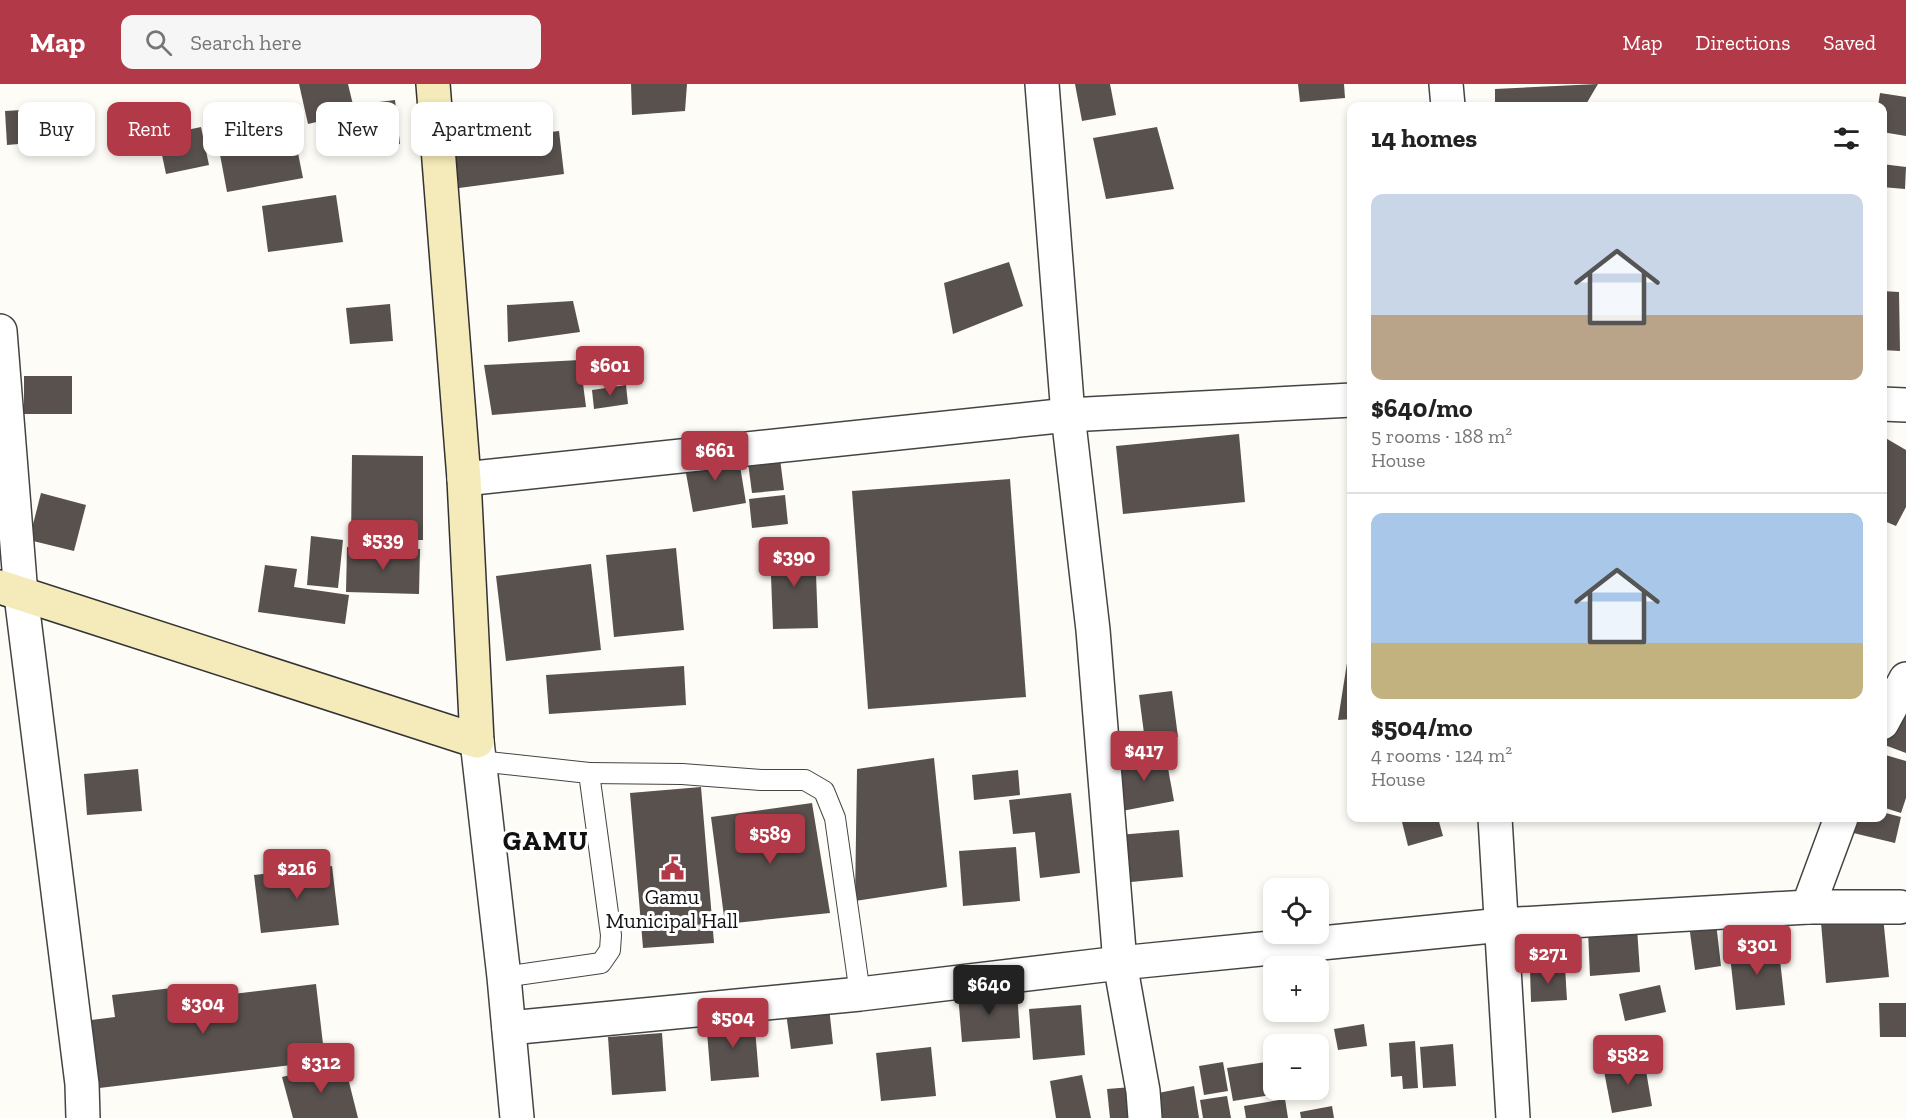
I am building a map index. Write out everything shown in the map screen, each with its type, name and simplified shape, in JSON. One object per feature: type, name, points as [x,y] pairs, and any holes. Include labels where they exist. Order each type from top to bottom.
[{"type":"street","points":[[433,84],[465,479],[478,751],[510,1028],[517,1118]]},
{"type":"street","points":[[1042,84],[1068,415],[1093,630],[1120,963],[1143,1090],[1145,1118]]},
{"type":"street","points":[[1446,84],[1448,102]]},
{"type":"street","points":[[0,331],[11,591],[82,1084],[83,1118]]},
{"type":"street","points":[[465,479],[1068,415],[1347,400]]},
{"type":"street","points":[[1887,404],[1906,405]]},
{"type":"street","points":[[11,591],[478,751]]},
{"type":"street","points":[[1887,714],[1906,679]]},
{"type":"street","points":[[1495,822],[1514,1118]]},
{"type":"street","points":[[1808,907],[1840,822]]},
{"type":"street","points":[[510,1028],[860,994],[1120,963],[1502,925],[1808,907],[1900,907]]},
{"type":"lane","points":[[478,751],[589,773],[682,774],[761,780],[806,780],[824,791],[835,818],[860,994]]},
{"type":"lane","points":[[504,976],[601,963],[610,950],[611,935],[589,773]]},
{"type":"building","points":[[299,84],[348,84],[352,102],[316,102],[316,122],[308,124]]},
{"type":"building","points":[[631,84],[687,84],[685,111],[632,115]]},
{"type":"building","points":[[1075,84],[1110,84],[1116,115],[1082,121]]},
{"type":"building","points":[[1298,84],[1344,84],[1345,98],[1300,102]]},
{"type":"building","points":[[1598,84],[1587,102],[1495,102],[1495,89]]},
{"type":"building","points":[[1880,93],[1906,97],[1906,136],[1887,133],[1887,102],[1879,102]]},
{"type":"building","points":[[18,110],[18,144],[7,145],[5,111]]},
{"type":"building","points":[[201,127],[203,156],[207,156],[209,165],[166,174],[162,156],[191,156],[191,129]]},
{"type":"building","points":[[1157,127],[1174,189],[1106,199],[1093,138]]},
{"type":"building","points":[[559,131],[564,174],[459,188],[455,156],[553,156],[553,132]]},
{"type":"building","points":[[220,156],[299,156],[303,178],[227,192]]},
{"type":"building","points":[[1887,165],[1906,167],[1905,189],[1887,187]]},
{"type":"building","points":[[336,195],[343,242],[268,252],[262,206]]},
{"type":"building","points":[[1009,262],[1023,306],[953,334],[944,283]]},
{"type":"building","points":[[1887,291],[1899,292],[1900,351],[1887,350]]},
{"type":"building","points":[[573,301],[580,332],[508,342],[507,305]]},
{"type":"building","points":[[390,304],[393,341],[350,344],[346,308]]},
{"type":"building","points":[[580,360],[586,407],[492,415],[484,365]]},
{"type":"building","points":[[24,376],[72,376],[72,414],[24,414]]},
{"type":"building","points":[[626,385],[628,404],[594,409],[592,390]]},
{"type":"building","points":[[1239,434],[1245,502],[1123,514],[1116,446]]},
{"type":"building","points":[[1887,439],[1906,450],[1906,507],[1896,526],[1887,522]]},
{"type":"building","points":[[779,451],[784,490],[752,493],[747,455]]},
{"type":"building","points":[[738,453],[746,503],[693,512],[684,462]]},
{"type":"building","points":[[352,455],[423,456],[423,540],[351,540]]},
{"type":"building","points":[[1010,479],[1026,697],[868,709],[852,491]]},
{"type":"building","points":[[41,493],[86,505],[74,551],[29,540]]},
{"type":"building","points":[[785,495],[788,524],[752,528],[749,499]]},
{"type":"building","points":[[311,536],[343,540],[338,588],[307,585]]},
{"type":"building","points":[[347,547],[420,549],[419,594],[346,592]]},
{"type":"building","points":[[815,547],[818,628],[773,629],[770,549]]},
{"type":"building","points":[[676,548],[684,630],[614,637],[606,555]]},
{"type":"building","points":[[591,564],[601,650],[506,661],[496,576]]},
{"type":"building","points":[[265,565],[297,569],[294,587],[349,595],[345,624],[258,612]]},
{"type":"building","points":[[1347,663],[1347,719],[1338,720]]},
{"type":"building","points":[[684,666],[686,705],[549,714],[546,675]]},
{"type":"building","points":[[1172,691],[1178,737],[1145,741],[1139,695]]},
{"type":"building","points":[[1906,701],[1906,753],[1887,746],[1887,726]]},
{"type":"building","points":[[1165,752],[1174,801],[1122,811],[1113,762]]},
{"type":"building","points":[[1887,755],[1906,761],[1906,798],[1901,813],[1887,809]]},
{"type":"building","points":[[934,758],[947,887],[855,901],[857,769]]},
{"type":"building","points":[[138,769],[142,811],[87,815],[84,774]]},
{"type":"building","points":[[1018,770],[1020,795],[974,800],[972,775]]},
{"type":"building","name":"Gamu Municipal Hall","points":[[701,787],[714,943],[643,948],[630,793]]},
{"type":"building","points":[[1071,793],[1080,873],[1040,878],[1035,832],[1013,834],[1009,800]]},
{"type":"building","points":[[812,803],[830,913],[725,924],[711,817]]},
{"type":"building","points":[[1887,813],[1901,817],[1895,843],[1845,831],[1847,822],[1887,822]]},
{"type":"building","points":[[1402,822],[1439,822],[1443,836],[1408,846]]},
{"type":"building","points":[[1179,830],[1183,877],[1131,882],[1129,859],[1120,860],[1118,835]]},
{"type":"building","points":[[1016,847],[1020,901],[963,906],[959,851]]},
{"type":"building","points":[[332,866],[339,925],[261,933],[254,875]]},
{"type":"building","points":[[1715,914],[1721,966],[1695,970],[1688,917]]},
{"type":"building","points":[[1883,916],[1889,977],[1826,983],[1821,922]]},
{"type":"building","points":[[1558,926],[1560,963],[1524,965],[1522,928]]},
{"type":"building","points":[[1637,928],[1640,972],[1590,976],[1588,931]]},
{"type":"building","points":[[1778,942],[1785,1005],[1736,1010],[1729,947]]},
{"type":"building","points":[[1565,967],[1567,1000],[1531,1002],[1530,969]]},
{"type":"building","points":[[316,984],[325,1061],[91,1089],[83,1021],[115,1017],[112,995],[172,988],[174,1001]]},
{"type":"building","points":[[1660,985],[1666,1012],[1625,1021],[1619,994]]},
{"type":"building","points":[[1017,990],[1020,1038],[962,1042],[958,994]]},
{"type":"building","points":[[1879,1003],[1906,1003],[1906,1037],[1880,1037]]},
{"type":"building","points":[[1081,1005],[1085,1055],[1033,1060],[1029,1009]]},
{"type":"building","points":[[829,1007],[833,1044],[791,1049],[786,1013]]},
{"type":"building","points":[[754,1016],[759,1077],[711,1081],[706,1020]]},
{"type":"building","points":[[1364,1024],[1367,1046],[1338,1050],[1334,1029]]},
{"type":"building","points":[[662,1033],[666,1091],[612,1095],[608,1037]]},
{"type":"building","points":[[1415,1041],[1418,1088],[1403,1089],[1402,1076],[1391,1077],[1389,1043]]},
{"type":"building","points":[[1453,1044],[1456,1086],[1423,1088],[1420,1047]]},
{"type":"building","points":[[931,1047],[936,1096],[881,1101],[876,1053]]},
{"type":"building","points":[[1644,1059],[1652,1106],[1612,1113],[1603,1066]]},
{"type":"building","points":[[344,1062],[358,1118],[293,1118],[282,1077]]},
{"type":"building","points":[[1223,1062],[1228,1091],[1204,1095],[1199,1066]]},
{"type":"building","points":[[1263,1062],[1263,1096],[1233,1101],[1227,1068]]},
{"type":"building","points":[[1082,1075],[1091,1118],[1056,1118],[1050,1081]]},
{"type":"building","points":[[1194,1086],[1199,1118],[1157,1118],[1153,1094]]},
{"type":"building","points":[[1132,1087],[1135,1118],[1110,1118],[1107,1089]]},
{"type":"building","points":[[1227,1096],[1231,1118],[1203,1118],[1200,1100]]},
{"type":"building","points":[[1285,1100],[1288,1118],[1246,1118],[1244,1106]]},
{"type":"building","points":[[1332,1106],[1334,1118],[1301,1118],[1300,1112]]},
{"type":"place","name":"Gamu Municipal Hall","points":[[672,868]]},
{"type":"district","name":"GAMU","points":[[546,841]]}]
